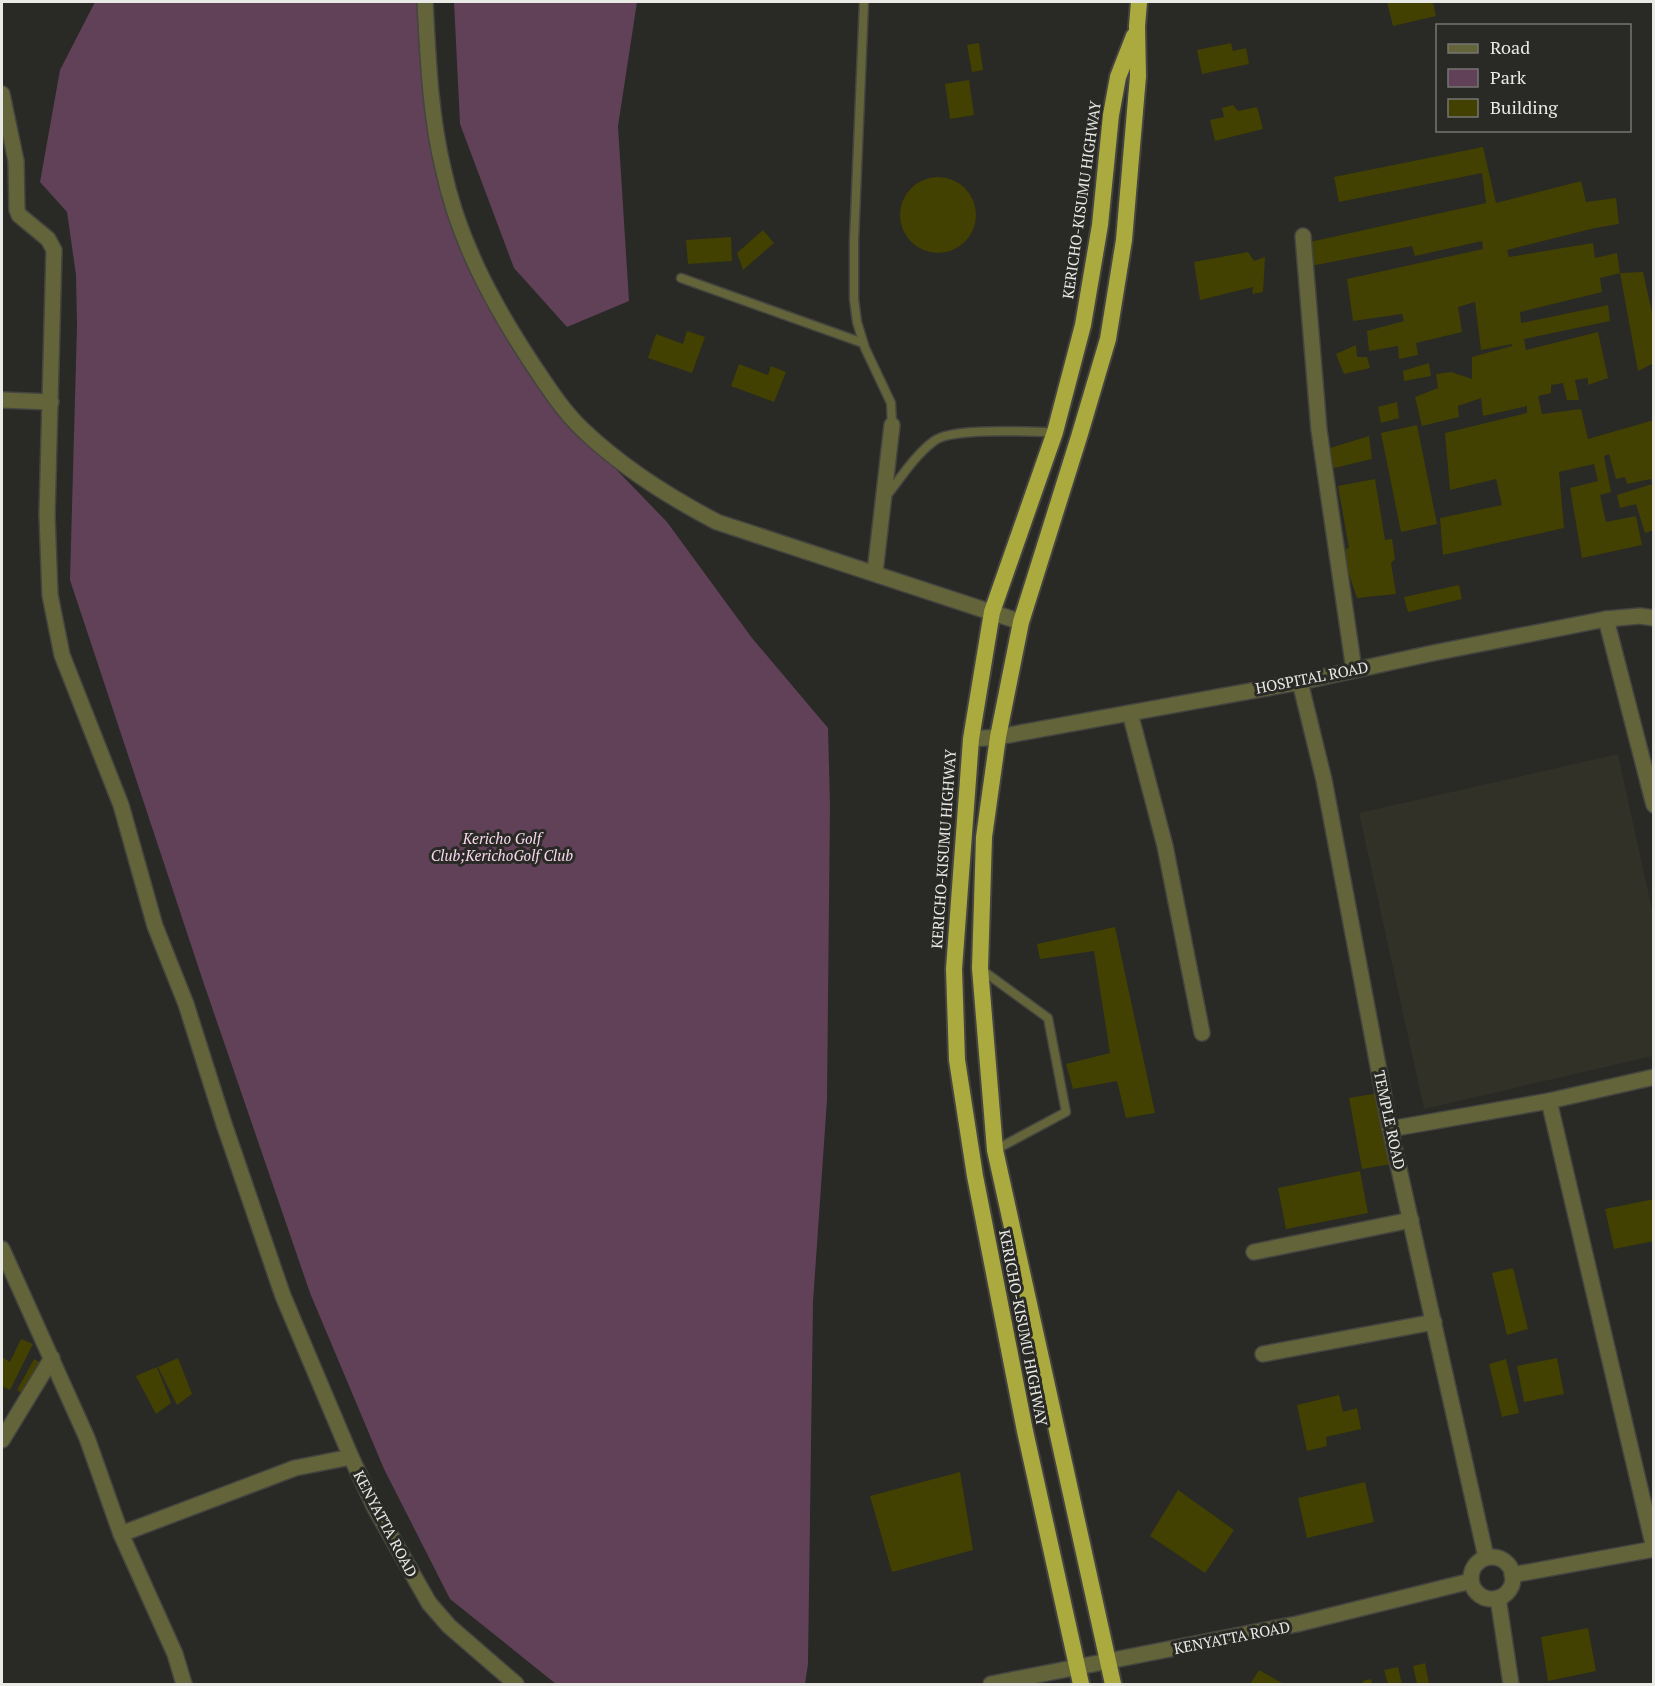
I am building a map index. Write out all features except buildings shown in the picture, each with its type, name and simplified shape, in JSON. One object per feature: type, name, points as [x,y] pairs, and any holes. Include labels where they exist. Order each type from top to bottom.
[{"type":"highway","name":"KERICHO-KISUMU HIGHWAY","points":[[1113,1684],[995,1150],[980,968],[984,837],[998,737],[1021,622],[1108,339],[1124,240],[1138,76],[1139,2]]},
{"type":"highway","name":"KERICHO-KISUMU HIGHWAY","points":[[1081,1684],[1003,1321],[975,1176],[957,1060],[954,969],[970,739],[992,612],[1055,432],[1083,325],[1100,225],[1118,78],[1137,26]]},
{"type":"street","points":[[425,2],[430,88],[443,168],[460,230],[485,286],[558,403],[583,430],[619,460],[675,500],[717,522],[1021,622]]},
{"type":"street","points":[[2,94],[16,160],[17,210],[19,215],[39,229],[54,250],[47,515],[50,595],[62,655],[121,805],[154,926],[186,1004],[283,1296],[351,1457]]},
{"type":"street","points":[[1304,236],[1318,430],[1353,670]]},
{"type":"street","points":[[2,400],[51,402]]},
{"type":"street","points":[[875,573],[892,425]]},
{"type":"street","name":"HOSPITAL ROAD","points":[[970,739],[998,737],[1300,682],[1606,619],[1640,616],[1653,618]]},
{"type":"street","points":[[1606,619],[1653,805]]},
{"type":"street","name":"TEMPLE ROAD","points":[[1300,682],[1324,780],[1390,1129],[1486,1557]]},
{"type":"street","points":[[1130,713],[1165,846],[1202,1033]]},
{"type":"street","points":[[1390,1129],[1549,1101],[1653,1077]]},
{"type":"street","points":[[1512,1575],[1653,1549],[1549,1101]]},
{"type":"street","points":[[1254,1252],[1411,1220]]},
{"type":"street","points":[[2,1250],[87,1438],[121,1534],[175,1654],[184,1684]]},
{"type":"street","points":[[1263,1354],[1434,1322]]},
{"type":"street","points":[[2,1440],[52,1358]]},
{"type":"street","name":"KENYATTA ROAD","points":[[121,1534],[295,1468],[351,1457],[375,1508],[429,1603],[449,1626],[516,1684]]},
{"type":"street","points":[[1486,1557],[1501,1559],[1507,1563],[1512,1575],[1509,1589],[1498,1598],[1482,1597],[1476,1592],[1471,1581],[1473,1567],[1486,1557]]},
{"type":"street","name":"KENYATTA ROAD","points":[[991,1684],[1297,1624],[1471,1581]]},
{"type":"street","points":[[1498,1598],[1511,1684]]},
{"type":"lane","points":[[864,2],[854,241],[854,299],[863,343],[891,403],[892,425]]},
{"type":"lane","points":[[681,278],[863,343]]},
{"type":"lane","points":[[883,500],[916,458],[936,439],[961,433],[1055,432]]},
{"type":"lane","points":[[980,968],[1048,1018],[1066,1112],[995,1150]]},
{"type":"shaded area","points":[[1618,754],[1653,914],[1653,1056],[1424,1109],[1359,813]]},
{"type":"green space","name":"Kericho Golf Club;KerichoGolf Club","points":[[95,2],[422,2],[455,233],[581,433],[667,522],[752,638],[828,728],[830,805],[827,1100],[813,1302],[808,1664],[805,1684],[556,1684],[450,1599],[384,1469],[310,1293],[204,984],[70,580],[77,325],[76,275],[67,212],[40,182],[60,70]]},
{"type":"green space","points":[[454,2],[637,2],[618,126],[629,301],[567,327],[514,268],[460,124]]}]
